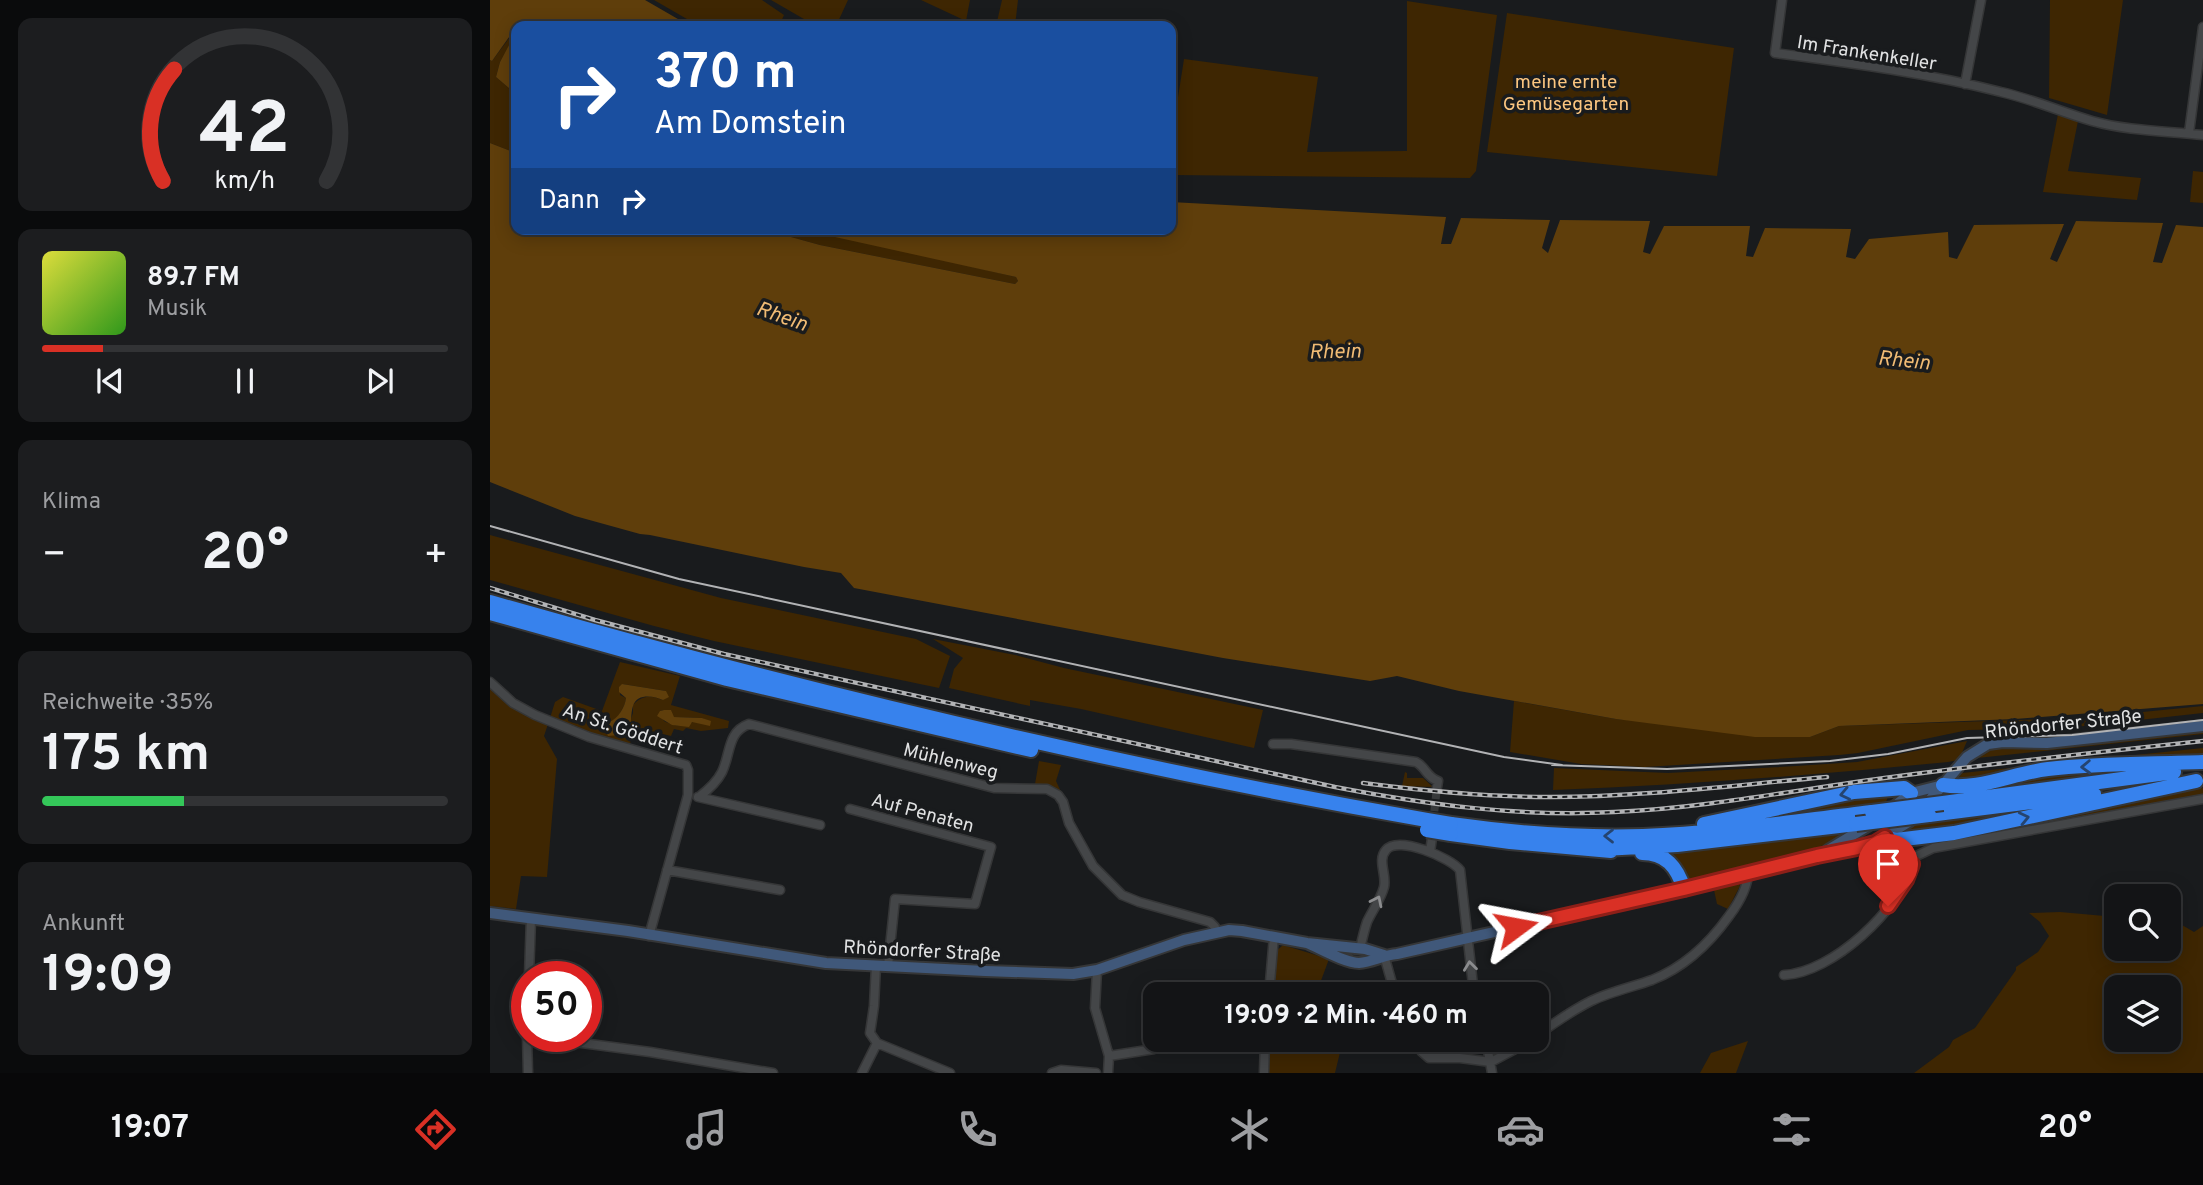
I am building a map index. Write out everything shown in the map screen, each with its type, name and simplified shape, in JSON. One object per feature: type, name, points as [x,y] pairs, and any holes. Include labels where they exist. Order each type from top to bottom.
[{"type":"highway","points":[[490,602],[728,667],[1059,747],[1428,829]]},
{"type":"highway","points":[[490,612],[727,679],[899,720],[1161,779],[1428,829],[1573,836],[1732,830],[1878,814],[2117,778],[2201,776]]},
{"type":"highway","points":[[1948,780],[1962,786],[1979,785],[2047,769],[2203,762]]},
{"type":"highway","points":[[1451,829],[1510,842],[1603,849],[1690,844],[1929,815],[2201,776]]},
{"type":"highway","points":[[1885,837],[1896,840],[1954,833],[2201,776]]},
{"type":"highway","points":[[1643,835],[1854,792],[1904,788],[1911,793]]},
{"type":"highway","points":[[1603,849],[1620,853],[1650,853],[1665,859],[1674,865],[1680,874],[1684,889]]},
{"type":"main road","name":"Rhöndorfer Straße","points":[[490,913],[826,963],[1029,973],[1073,974],[1097,970],[1215,932],[1242,931],[1307,943],[1362,949],[1384,955],[1397,954],[1875,843],[1910,821],[1967,757],[1988,744],[2047,743],[2203,726]]},
{"type":"main road","name":"Rhöndorfer Straße","points":[[1817,856],[1911,793],[1948,780]]},
{"type":"main road","points":[[1910,821],[1916,809],[1911,793]]},
{"type":"main road","points":[[1878,814],[1885,837]]},
{"type":"main road","name":"Rhöndorfer Straße","points":[[1307,943],[1354,962],[1374,961],[1384,955]]},
{"type":"main road","points":[[1362,949],[1369,956],[1365,962]]},
{"type":"street","name":"Im Frankenkeller","points":[[1782,0],[1775,53],[1965,84]]},
{"type":"street","points":[[1981,0],[1965,84],[2003,92],[2093,121],[2126,128],[2203,135]]},
{"type":"street","points":[[2189,133],[2203,27]]},
{"type":"street","name":"An St. Göddert","points":[[490,682],[513,702],[535,715],[589,737],[682,762],[688,770],[688,795]]},
{"type":"street","name":"Mühlenweg","points":[[699,797],[722,772],[732,737],[741,727],[749,724],[994,788],[1047,789],[1058,795],[1093,866],[1122,895],[1210,922],[1215,927],[1215,932]]},
{"type":"street","points":[[1273,744],[1291,744],[1416,762],[1423,766],[1427,775],[1438,780],[1437,787]]},
{"type":"street","points":[[649,936],[688,795],[820,825]]},
{"type":"street","points":[[1885,837],[1892,854],[1899,859],[1908,860],[1933,848],[2203,799]]},
{"type":"street","name":"Auf Penaten","points":[[850,809],[991,847],[975,904],[895,899],[888,965]]},
{"type":"street","points":[[1428,829],[1430,852]]},
{"type":"street","points":[[1362,949],[1366,924],[1384,887],[1384,852],[1397,844],[1430,852],[1460,869],[1472,982]]},
{"type":"street","points":[[1784,975],[1825,963],[1853,944],[1883,912],[1906,880],[1912,864],[1908,860]]},
{"type":"street","points":[[667,870],[780,890]]},
{"type":"street","points":[[1549,1027],[1594,999],[1651,980],[1688,960],[1706,944],[1734,910],[1748,872]]},
{"type":"street","points":[[530,961],[531,919]]},
{"type":"street","points":[[1270,982],[1274,936]]},
{"type":"street","points":[[1384,955],[1392,982]]},
{"type":"street","points":[[876,965],[870,1033],[877,1043],[950,1073]]},
{"type":"street","points":[[1097,970],[1096,1008],[1109,1056],[1108,1073]]},
{"type":"street","points":[[862,1073],[877,1043]]},
{"type":"street","points":[[602,1046],[650,1052],[724,1069],[773,1073]]},
{"type":"street","points":[[1109,1056],[1143,1051]]},
{"type":"street","points":[[528,1052],[528,1073]]},
{"type":"street","points":[[1264,1073],[1265,1052]]},
{"type":"street","points":[[1422,1052],[1429,1058],[1491,1062],[1510,1052]]},
{"type":"street","points":[[1489,1052],[1492,1073]]},
{"type":"street","points":[[1052,1073],[1061,1070],[1096,1073]]},
{"type":"green space","points":[[654,0],[762,0],[784,15],[781,21],[690,21]]},
{"type":"green space","points":[[771,0],[848,0],[838,21],[807,21]]},
{"type":"green space","points":[[921,0],[970,0],[966,21]]},
{"type":"green space","points":[[1002,0],[1018,0],[1016,21],[997,21]]},
{"type":"green space","points":[[2050,0],[2123,0],[2107,115],[2049,98]]},
{"type":"green space","points":[[1407,1],[1497,15],[1476,171],[1470,178],[1176,175],[1176,110],[1184,59],[1318,77],[1307,152],[1407,151]]},
{"type":"green space","name":"meine ernte Gemüsegarten","points":[[1507,13],[1734,48],[1717,176],[1487,152]]},
{"type":"green space","points":[[511,36],[511,42],[500,62],[496,77],[511,90],[511,151],[490,143],[490,60],[492,61]]},
{"type":"green space","points":[[2058,114],[2078,121],[2068,171],[2141,178],[2137,200],[2043,192]]},
{"type":"green space","points":[[2193,171],[2203,172],[2203,203],[2190,202]]},
{"type":"green space","points":[[784,235],[838,235],[1016,277],[1018,281],[1015,284],[820,245]]},
{"type":"green space","points":[[490,535],[721,598],[916,639],[950,656],[939,688],[654,626],[490,580]]},
{"type":"green space","points":[[933,639],[1263,710],[1254,748],[1081,709],[1030,700],[1030,706],[949,688],[954,669],[963,658]]},
{"type":"green space","points":[[620,662],[680,676],[671,705],[729,721],[728,728],[701,731],[674,729],[671,736],[633,727],[630,745],[550,718],[555,702],[563,697],[602,711]],"holes":[[[622,684],[666,691],[663,700],[647,697],[633,705],[633,713],[622,737],[614,735],[605,721],[609,723],[623,709],[626,698],[620,695]],[[660,711],[671,711],[673,717],[702,718],[711,722],[674,725],[664,721]]]},
{"type":"green space","points":[[490,685],[513,707],[548,724],[544,736],[557,759],[547,877],[521,876],[516,909],[490,906]]},
{"type":"green space","points":[[1514,701],[1616,719],[1810,737],[1839,726],[2082,718],[2203,706],[2203,713],[2066,728],[1968,730],[1839,755],[1645,767],[1581,764],[1510,752]]},
{"type":"green space","points":[[2203,729],[2203,734],[1977,758],[1978,754],[1991,747]]},
{"type":"green space","points":[[1967,741],[1959,760],[1948,762],[1750,779],[1553,790],[1554,768],[1668,773],[1796,766],[1857,762]]},
{"type":"green space","points":[[2203,748],[2203,758],[1989,779],[1961,780],[1959,777],[1962,773]]},
{"type":"green space","points":[[1039,761],[1061,765],[1056,781],[1063,796],[1049,785],[1035,784]]},
{"type":"green space","points":[[2066,771],[2123,771],[2117,775],[1995,791],[1985,790],[1990,787]]},
{"type":"green space","points":[[1405,772],[1407,778],[1423,778],[1433,787],[1402,786]]},
{"type":"green space","points":[[2203,788],[2203,797],[1979,837],[1980,832]]},
{"type":"green space","points":[[1889,792],[1886,803],[1728,825]]},
{"type":"green space","points":[[2095,798],[2043,810],[1896,837],[1912,823]]},
{"type":"green space","points":[[1847,832],[1820,847],[1692,882],[1688,882],[1662,851]]},
{"type":"green space","points":[[1739,883],[1728,909],[1717,904],[1714,890]]},
{"type":"green space","points":[[2060,912],[2104,916],[2104,961],[2181,961],[2181,925],[2194,932],[2203,926],[2203,1073],[1914,1073],[1949,1047],[1953,1040],[1975,1028],[2016,967],[2038,952],[2049,936],[2040,922],[2029,913]]},
{"type":"green space","points":[[1283,945],[1329,959],[1320,982],[1273,982],[1274,953]]},
{"type":"green space","points":[[1748,1041],[1736,1073],[1700,1073],[1711,1053]]},
{"type":"green space","points":[[1269,1052],[1340,1052],[1335,1073],[1268,1073]]},
{"type":"water","points":[[490,0],[645,0],[681,21],[511,21],[511,34],[492,61]]},
{"type":"water","points":[[511,41],[511,90],[496,77],[500,62]]},
{"type":"water","name":"Rhein","points":[[490,143],[511,151],[511,235],[784,235],[820,245],[1015,284],[1018,281],[1016,277],[832,235],[1176,235],[1176,202],[1446,217],[1441,244],[1451,244],[1461,218],[1550,220],[1542,248],[1548,253],[1560,220],[1650,221],[1643,252],[1650,254],[1664,226],[1750,226],[1746,256],[1753,257],[1765,228],[1851,229],[1846,257],[1855,259],[1869,239],[1948,232],[1949,257],[1957,259],[1974,225],[2064,224],[2050,259],[2057,262],[2076,221],[2163,223],[2153,262],[2162,263],[2176,225],[2203,227],[2203,704],[2015,719],[1839,726],[1810,737],[1755,737],[1616,719],[1459,691],[1397,676],[1370,681],[1223,658],[854,588],[841,573],[640,534],[575,516],[490,482]]},
{"type":"water","points":[[622,684],[666,691],[669,697],[663,700],[651,697],[638,699],[633,706],[630,725],[625,733],[621,737],[608,736],[603,723],[612,720],[623,709],[626,698],[619,692]]},
{"type":"water","points":[[664,710],[671,710],[674,717],[711,721],[710,726],[692,722],[689,727],[672,725],[657,716]]},
{"type":"tunnel","points":[[1433,823],[1437,787]]},
{"type":"tram line","points":[[490,526],[679,579],[1504,757],[1562,765]]},
{"type":"tram line","points":[[1552,765],[1667,769],[1830,761],[1888,754],[1967,738],[2072,735],[2203,720]]},
{"type":"railway","points":[[490,588],[595,620],[724,654],[1335,787],[1474,808],[1544,813],[1649,810],[1970,767],[2203,741]]},
{"type":"railway","points":[[1363,783],[1456,793],[1550,797],[1654,793],[1827,777]]},
{"type":"route","points":[[1516,927],[1857,848],[1885,837],[1895,858],[1912,862],[1906,880],[1888,906]]}]
